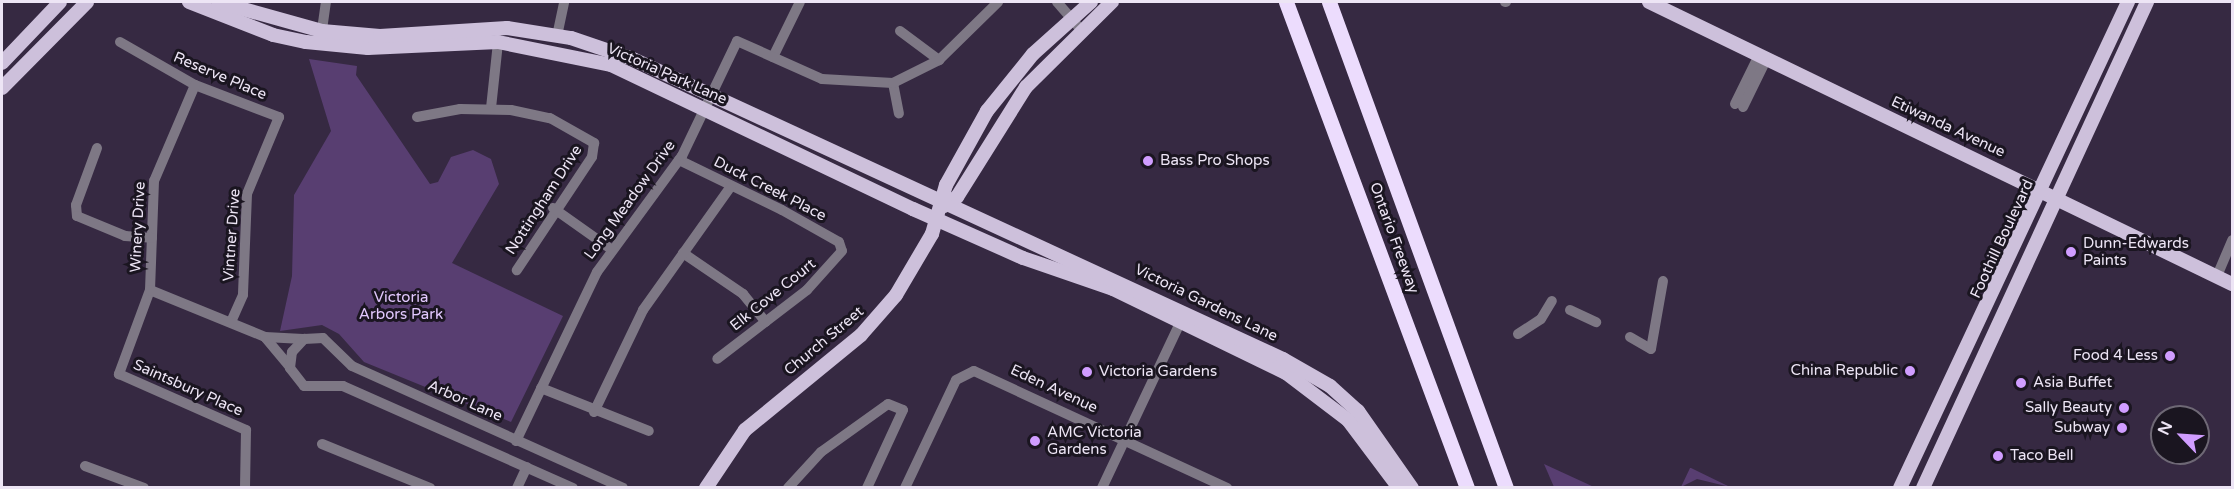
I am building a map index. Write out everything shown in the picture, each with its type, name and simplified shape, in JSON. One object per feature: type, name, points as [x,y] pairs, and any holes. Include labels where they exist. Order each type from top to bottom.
[{"type":"highway","name":"Ontario Freeway","points":[[1286,2],[1467,488]]},
{"type":"highway","name":"Ontario Freeway","points":[[1329,2],[1506,488]]},
{"type":"main road","points":[[2,63],[60,2]]},
{"type":"main road","points":[[2,88],[87,2]]},
{"type":"main road","name":"Victoria Park Lane","points":[[189,2],[273,35],[321,38],[484,28],[557,36],[633,59],[708,103]]},
{"type":"main road","name":"Victoria Park Lane","points":[[218,2],[321,38],[368,48],[498,42],[611,65],[708,103],[941,213]]},
{"type":"main road","name":"Church Street","points":[[706,488],[745,430],[880,316],[917,264],[941,213],[946,185],[987,111],[1033,54],[1091,2]]},
{"type":"main road","name":"Church Street","points":[[941,213],[957,197],[1011,105],[1112,2]]},
{"type":"main road","name":"Etiwanda Avenue","points":[[1649,2],[2060,198],[2232,284]]},
{"type":"main road","name":"Foothill Boulevard","points":[[1900,488],[2043,190],[2128,2]]},
{"type":"main road","points":[[1923,488],[2060,198],[2147,2]]},
{"type":"main road","name":"Victoria Gardens Lane","points":[[941,213],[1183,316],[1330,386],[1386,446],[1412,488]]},
{"type":"main road","name":"Victoria Gardens Lane","points":[[1183,316],[1286,373],[1331,404],[1370,444],[1399,488]]},
{"type":"main road","points":[[1331,404],[1338,402],[1386,446]]},
{"type":"street","points":[[321,38],[326,2]]},
{"type":"street","points":[[557,36],[564,2]]},
{"type":"street","points":[[800,2],[773,57],[822,79],[893,83],[939,60],[998,2]]},
{"type":"street","points":[[1057,2],[1082,31]]},
{"type":"street","points":[[900,31],[939,60]]},
{"type":"street","name":"Long Meadow Drive","points":[[516,441],[611,249],[679,160],[737,41],[773,57]]},
{"type":"street","name":"Reserve Place","points":[[120,42],[195,85],[279,117]]},
{"type":"street","points":[[417,117],[491,108],[498,42]]},
{"type":"street","points":[[1739,105],[1763,56]]},
{"type":"street","points":[[893,83],[899,113]]},
{"type":"street","name":"Winery Drive","points":[[119,374],[150,290],[159,161],[195,85]]},
{"type":"street","name":"Nottingham Drive","points":[[491,108],[550,118],[590,137],[596,147],[553,208],[517,270]]},
{"type":"street","name":"Vintner Drive","points":[[231,322],[243,295],[247,194],[279,117]]},
{"type":"street","points":[[97,148],[76,205],[77,216],[124,236],[152,238]]},
{"type":"street","name":"Duck Creek Place","points":[[679,160],[832,237],[842,251]]},
{"type":"street","points":[[594,412],[642,310],[731,186]]},
{"type":"street","points":[[553,208],[611,249]]},
{"type":"street","points":[[2217,276],[2232,240]]},
{"type":"street","name":"Elk Cove Court","points":[[717,358],[829,271],[842,251]]},
{"type":"street","points":[[683,253],[743,294],[766,322]]},
{"type":"street","points":[[1630,338],[1651,349],[1664,281]]},
{"type":"street","name":"Arbor Lane","points":[[150,290],[265,337],[329,341],[352,366],[623,488]]},
{"type":"street","points":[[1518,334],[1541,319],[1552,301]]},
{"type":"street","points":[[1570,310],[1596,322]]},
{"type":"street","points":[[1102,488],[1183,316]]},
{"type":"street","name":"Arbor Lane","points":[[265,337],[308,387],[343,386],[573,488]]},
{"type":"street","points":[[290,368],[292,352],[304,339]]},
{"type":"street","name":"Eden Avenue","points":[[905,488],[953,388],[965,374],[984,372],[1227,488]]},
{"type":"street","name":"Saintsbury Place","points":[[119,374],[246,430],[245,488]]},
{"type":"street","points":[[541,388],[594,412],[649,432]]},
{"type":"street","points":[[788,488],[821,452],[888,404],[903,410],[867,488]]},
{"type":"street","points":[[322,444],[430,488]]},
{"type":"street","points":[[85,466],[144,488]]},
{"type":"street","points":[[517,488],[527,467]]},
{"type":"green space","name":"Victoria Arbors Park","points":[[309,59],[357,66],[356,75],[430,184],[438,182],[451,157],[473,150],[491,159],[499,184],[452,263],[563,316],[511,422],[364,362],[339,334],[322,325],[280,331],[292,276],[294,195],[331,131]]},
{"type":"green space","points":[[1544,464],[1594,487],[1554,487]]},
{"type":"green space","points":[[1690,468],[1730,487],[1697,479],[1681,487]]},
{"type":"place","name":"Bass Pro Shops","points":[[1148,161]]},
{"type":"place","name":"Dunn-Edwards Paints","points":[[2071,252]]},
{"type":"place","name":"Food 4 Less","points":[[2170,356]]},
{"type":"place","name":"China Republic","points":[[1910,371]]},
{"type":"place","name":"Victoria Gardens","points":[[1087,372]]},
{"type":"place","name":"Asia Buffet","points":[[2021,383]]},
{"type":"place","name":"Sally Beauty","points":[[2124,408]]},
{"type":"place","name":"Subway","points":[[2122,428]]},
{"type":"place","name":"AMC Victoria Gardens","points":[[1035,441]]},
{"type":"place","name":"Taco Bell","points":[[1998,456]]}]
